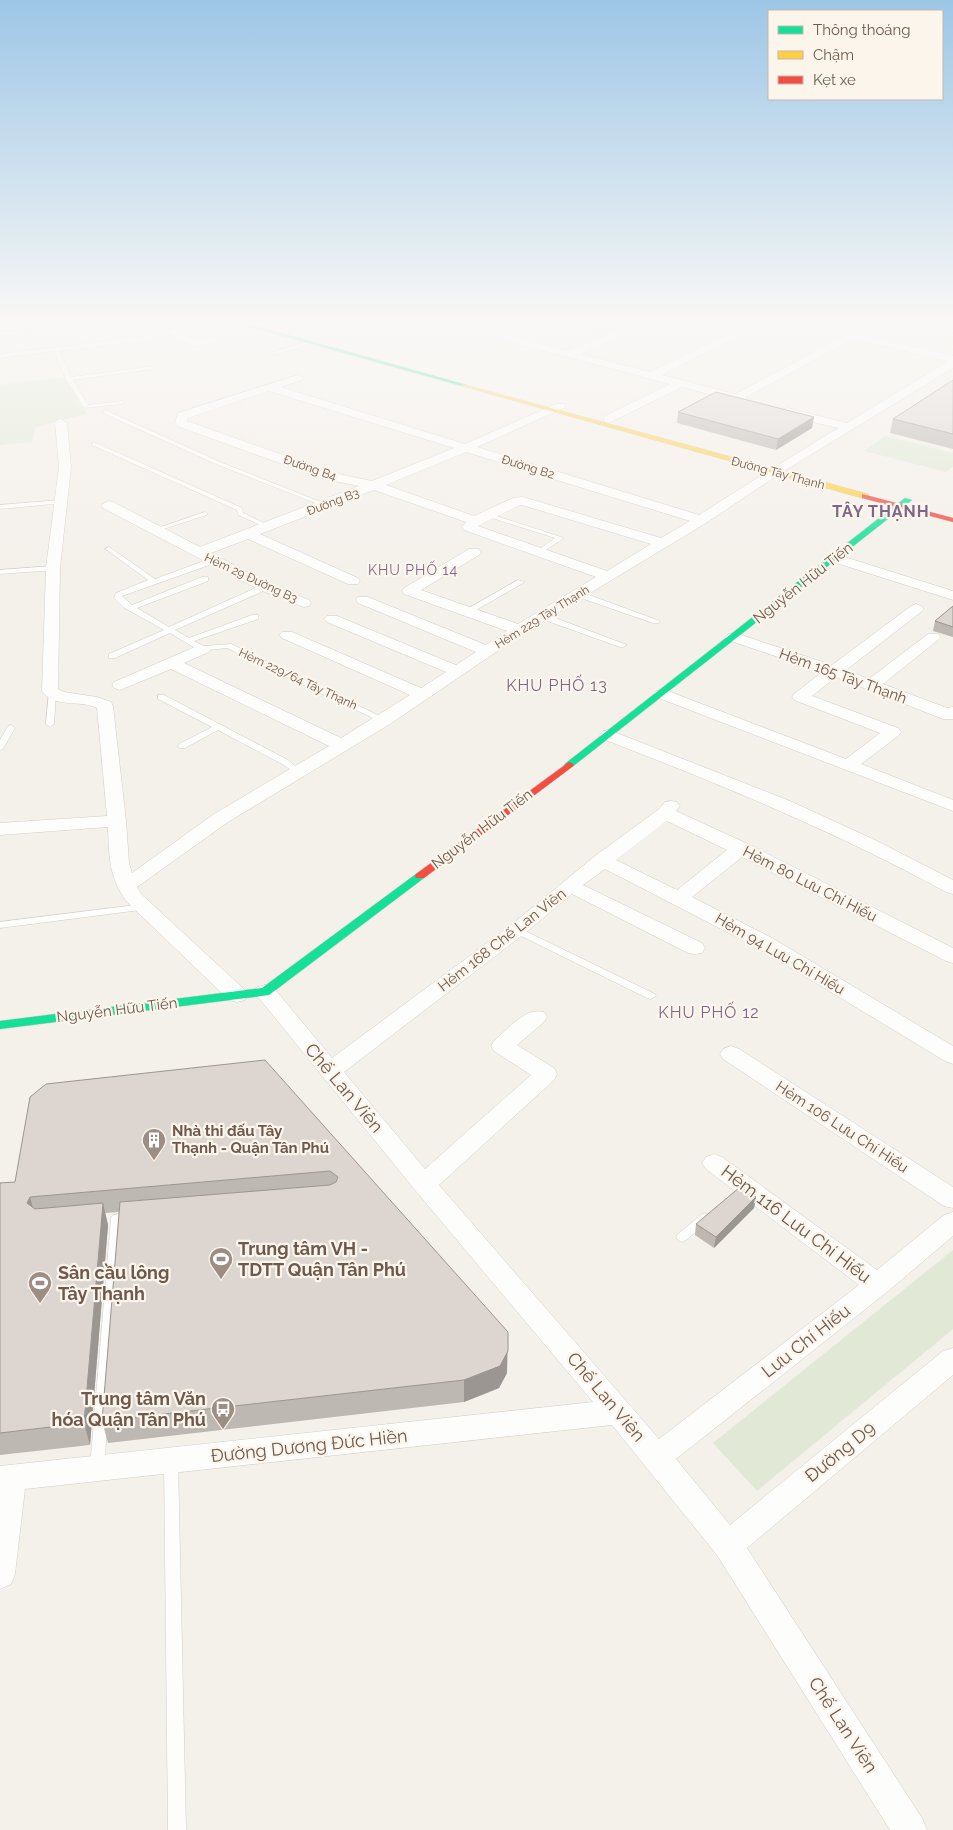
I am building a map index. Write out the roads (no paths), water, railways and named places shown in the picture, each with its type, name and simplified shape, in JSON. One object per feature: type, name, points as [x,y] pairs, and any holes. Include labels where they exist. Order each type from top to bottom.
[{"type":"street","name":"Đường B4","points":[[213,405],[182,416],[181,423],[329,476],[375,486],[475,521]]},
{"type":"street","name":"Đường B2","points":[[328,405],[701,520]]},
{"type":"street","name":"Đường Tây Thạnh","points":[[545,405],[608,419],[780,470]]},
{"type":"street","name":"Đường Tây Thạnh","points":[[546,405],[904,503],[953,520]]},
{"type":"street","points":[[608,419],[636,405]]},
{"type":"street","name":"Hẻm 229 Tây Thạnh","points":[[126,886],[221,818],[384,720],[519,630],[701,520],[883,405]]},
{"type":"street","name":"Đường B3","points":[[198,553],[375,486],[467,448],[555,408]]},
{"type":"street","points":[[773,408],[847,427]]},
{"type":"street","points":[[61,422],[65,467],[53,568],[52,694],[60,697],[95,700],[106,709],[119,863],[126,886],[144,907],[237,995]]},
{"type":"street","points":[[607,576],[469,527],[475,521],[518,501],[525,501],[661,543]]},
{"type":"street","name":"Đường Tây Thạnh","points":[[904,503],[953,512]]},
{"type":"street","name":"Nguyễn Hữu Tiến","points":[[0,1025],[264,992],[609,735],[904,503]]},
{"type":"street","points":[[108,505],[198,553]]},
{"type":"street","points":[[248,534],[353,581]]},
{"type":"street","points":[[474,552],[409,590],[519,630]]},
{"type":"street","name":"Hẻm 29 Đường B3","points":[[198,553],[265,588],[304,603]]},
{"type":"street","points":[[835,558],[953,596]]},
{"type":"street","points":[[363,600],[488,651]]},
{"type":"street","points":[[849,766],[892,732],[800,696],[916,609]]},
{"type":"street","points":[[332,619],[458,671]]},
{"type":"street","points":[[287,635],[422,694]]},
{"type":"street","name":"Hẻm 165 Tây Thạnh","points":[[733,637],[834,671],[951,714]]},
{"type":"street","points":[[871,685],[933,637]]},
{"type":"street","points":[[120,685],[203,649]]},
{"type":"street","points":[[171,663],[341,745]]},
{"type":"street","points":[[662,694],[953,806]]},
{"type":"street","points":[[609,735],[711,774],[861,841],[953,888]]},
{"type":"street","name":"Hẻm 80 Lưu Chí Hiếu","points":[[668,810],[953,956]]},
{"type":"street","name":"Hẻm 168 Chế Lan Viên","points":[[330,1071],[517,930],[602,860],[668,810]]},
{"type":"street","points":[[0,829],[117,822]]},
{"type":"street","points":[[679,898],[741,848]]},
{"type":"street","name":"Hẻm 94 Lưu Chí Hiếu","points":[[602,860],[765,943],[953,1056]]},
{"type":"street","points":[[570,886],[695,948]]},
{"type":"street","name":"Chế Lan Viên","points":[[264,992],[424,1184],[657,1457],[728,1545],[910,1830]]},
{"type":"street","points":[[424,1184],[546,1074],[502,1046],[536,1017]]},
{"type":"street","name":"Hẻm 106 Lưu Chí Hiếu","points":[[731,1054],[953,1199]]},
{"type":"street","name":"Hẻm 116 Lưu Chí Hiếu","points":[[714,1163],[741,1188],[878,1285]]},
{"type":"street","name":"Lưu Chí Hiếu","points":[[657,1457],[878,1285],[953,1222]]},
{"type":"street","name":"Đường D9","points":[[728,1545],[953,1360]]},
{"type":"street","name":"Đường Dương Đức Hiền","points":[[6,1479],[618,1412]]},
{"type":"street","points":[[0,1574],[6,1479]]},
{"type":"lane","points":[[85,405],[86,407],[97,405]]},
{"type":"lane","points":[[105,412],[218,463],[325,505]]},
{"type":"lane","points":[[94,444],[240,509],[240,514],[269,526]]},
{"type":"lane","points":[[0,507],[61,502]]},
{"type":"lane","points":[[155,530],[206,514]]},
{"type":"lane","points":[[488,515],[561,538],[539,552]]},
{"type":"lane","points":[[109,549],[152,579],[152,582]]},
{"type":"lane","points":[[203,649],[131,608],[118,596],[212,561]]},
{"type":"lane","points":[[0,572],[53,568]]},
{"type":"lane","points":[[131,608],[205,579]]},
{"type":"lane","points":[[468,611],[521,582]]},
{"type":"lane","points":[[112,656],[265,588]]},
{"type":"lane","points":[[578,594],[656,621]]},
{"type":"lane","points":[[542,616],[623,645]]},
{"type":"lane","points":[[189,640],[255,617]]},
{"type":"lane","name":"Hẻm 229/64 Tây Thạnh","points":[[203,649],[228,646],[298,681],[384,720]]},
{"type":"lane","points":[[50,724],[52,694]]},
{"type":"lane","points":[[161,697],[285,762],[303,767]]},
{"type":"lane","points":[[182,746],[218,727]]},
{"type":"lane","points":[[0,747],[11,728]]},
{"type":"lane","points":[[0,925],[144,907]]},
{"type":"lane","points":[[517,930],[650,996]]},
{"type":"lane","points":[[682,1237],[717,1208]]},
{"type":"lane","points":[[97,1469],[112,1218],[146,1215]]},
{"type":"lane","points":[[171,1461],[176,1830]]},
{"type":"place","name":"Nhà thi đấu Tây Thạnh - Quận Tân Phú","points":[[154,1161]]},
{"type":"place","name":"Trung tâm VH - TDTT Quận Tân Phú","points":[[221,1280]]},
{"type":"place","name":"Sân cầu lông Tây Thạnh","points":[[40,1304]]},
{"type":"place","name":"Trung tâm Văn hóa Quận Tân Phú","points":[[223,1430]]},
{"type":"district","name":"TÂY THẠNH","points":[[881,511]]},
{"type":"district","name":"KHU PHỐ 14","points":[[413,570]]},
{"type":"district","name":"KHU PHỐ 13","points":[[557,685]]},
{"type":"district","name":"KHU PHỐ 12","points":[[709,1012]]}]
